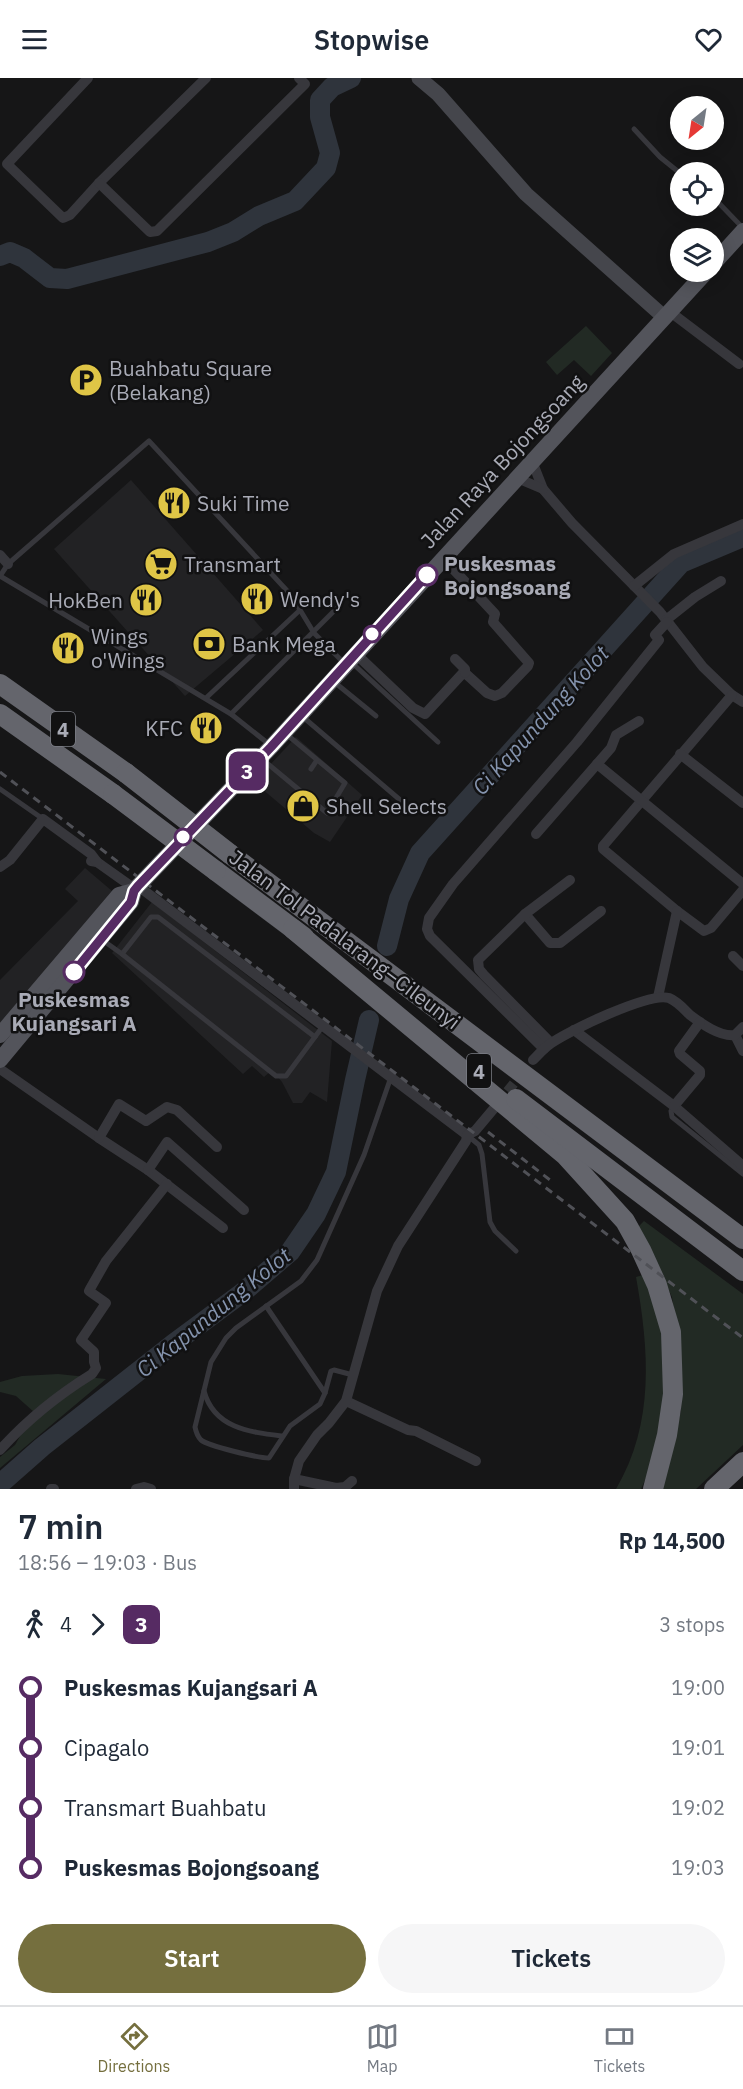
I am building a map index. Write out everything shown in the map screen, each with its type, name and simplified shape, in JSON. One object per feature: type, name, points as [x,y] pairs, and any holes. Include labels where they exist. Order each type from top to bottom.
[{"type":"highway","name":"Jalan Tol Padalarang–Cileunyi","points":[[0,684],[126,773],[230,854],[743,1239]]},
{"type":"highway","name":"Jalan Tol Padalarang–Cileunyi","points":[[0,714],[216,871],[743,1271]]},
{"type":"highway","points":[[293,929],[565,1155],[625,1221],[657,1285],[671,1332],[673,1394],[667,1435],[653,1489]]},
{"type":"highway","points":[[714,1489],[743,1462]]},
{"type":"main road","points":[[724,253],[741,236]]},
{"type":"main road","name":"Jalan Raya Bojongsoang","points":[[135,889],[266,752],[697,282]]},
{"type":"main road","points":[[0,1060],[131,902],[135,889]]},
{"type":"main road","points":[[0,1035],[119,895],[135,889]]},
{"type":"street","points":[[88,78],[7,164],[63,218],[70,215],[99,183],[206,78]]},
{"type":"street","points":[[419,78],[438,94],[526,194],[667,314],[739,364]]},
{"type":"street","points":[[99,183],[150,232],[157,231],[306,80]]},
{"type":"street","points":[[532,461],[543,489],[572,523],[664,618],[703,667],[732,695],[743,702]]},
{"type":"street","points":[[517,478],[543,489]]},
{"type":"street","points":[[637,590],[674,554],[743,524]]},
{"type":"street","points":[[0,555],[8,564]]},
{"type":"street","points":[[443,558],[495,614],[493,622],[529,663],[509,686],[495,696],[488,693],[465,673],[463,666],[455,659]]},
{"type":"street","points":[[548,1046],[430,936],[427,929],[429,918],[453,884],[577,742],[659,640],[655,635],[664,618],[721,581]]},
{"type":"street","points":[[350,659],[425,714],[465,673]]},
{"type":"street","points":[[732,695],[680,754],[603,846],[603,849],[676,911],[704,931],[708,930],[743,890]]},
{"type":"street","points":[[536,834],[614,744],[616,735],[639,721]]},
{"type":"street","points":[[680,754],[743,803]]},
{"type":"street","points":[[597,764],[743,884]]},
{"type":"street","points":[[0,867],[10,860],[41,822],[87,859],[97,862],[343,1040],[467,1135]]},
{"type":"street","points":[[548,1046],[484,975],[477,964],[478,960],[525,914],[570,880]]},
{"type":"street","points":[[525,914],[550,943],[554,944],[561,943],[601,911]]},
{"type":"street","points":[[658,997],[676,911]]},
{"type":"street","points":[[733,956],[743,966]]},
{"type":"street","points":[[533,1060],[548,1046],[574,1030],[658,997],[669,998],[700,1022],[721,1033],[739,1031],[743,1051]]},
{"type":"street","points":[[674,1107],[700,1075],[700,1071],[679,1051],[700,1022]]},
{"type":"street","points":[[574,1030],[674,1107],[743,1166]]},
{"type":"street","points":[[0,1069],[148,1170],[223,1228]]},
{"type":"street","points":[[99,1138],[119,1104],[146,1121],[171,1107],[217,1147]]},
{"type":"street","points":[[467,1135],[475,1131],[496,1106]]},
{"type":"street","points":[[352,1481],[340,1489],[294,1484],[299,1461],[317,1435],[329,1424],[346,1401],[376,1291],[398,1246],[466,1141],[467,1135]]},
{"type":"street","points":[[148,1170],[167,1142],[244,1210]]},
{"type":"street","points":[[0,1450],[13,1434],[48,1404],[93,1374],[96,1368],[94,1352],[81,1340],[106,1304],[89,1292],[90,1289],[106,1261],[167,1184]]},
{"type":"street","points":[[346,1401],[408,1430],[416,1431],[476,1461]]},
{"type":"street","points":[[136,1489],[144,1487],[151,1489]]},
{"type":"lane","points":[[634,129],[670,165]]},
{"type":"lane","points":[[724,212],[741,236]]},
{"type":"lane","points":[[284,732],[345,784],[327,813],[231,714],[0,576],[8,564],[149,441],[291,595],[314,633],[350,659],[438,742]]},
{"type":"lane","points":[[231,714],[337,608]]},
{"type":"lane","points":[[206,698],[300,610]]},
{"type":"lane","points":[[331,679],[376,716]]},
{"type":"lane","points":[[300,715],[406,805]]},
{"type":"lane","points":[[311,770],[317,760]]},
{"type":"lane","points":[[327,779],[331,772]]},
{"type":"lane","points":[[0,789],[41,822]]},
{"type":"lane","points":[[313,801],[318,794]]},
{"type":"lane","points":[[122,954],[151,917],[158,917],[315,1037]]},
{"type":"lane","points":[[101,939],[276,1076],[285,1076],[323,1026]]},
{"type":"lane","points":[[353,1375],[332,1370],[320,1404],[290,1426],[268,1458],[252,1456],[203,1442],[197,1435],[195,1427],[211,1362],[226,1338],[236,1328],[301,1281],[317,1260],[364,1155],[391,1077]]},
{"type":"lane","points":[[674,1107],[670,1114],[672,1117],[743,1174]]},
{"type":"lane","points":[[467,1135],[479,1145],[482,1154],[490,1222],[495,1231],[516,1251]]},
{"type":"lane","points":[[266,1306],[325,1393]]},
{"type":"lane","points":[[204,1389],[213,1412],[223,1420],[242,1429],[282,1436]]},
{"type":"shaded area","points":[[586,326],[612,353],[591,376],[574,360],[557,375],[546,362]]},
{"type":"shaded area","name":"Transmart","points":[[131,480],[263,630],[185,696],[54,549]]},
{"type":"shaded area","points":[[296,737],[362,795],[330,842],[314,833],[254,782]]},
{"type":"shaded area","points":[[85,868],[112,891],[0,1026],[0,980],[78,901],[65,889]]},
{"type":"shaded area","points":[[152,902],[332,1041],[327,1102],[310,1092],[302,1103],[293,1103],[282,1082],[272,1070],[264,1077],[252,1066],[243,1074],[112,953]]},
{"type":"shaded area","points":[[644,1221],[743,1294],[743,1445],[696,1489],[661,1489],[681,1411],[679,1346],[672,1297],[638,1227]]},
{"type":"shaded area","points":[[643,1275],[650,1281],[661,1331],[664,1370],[662,1412],[655,1452],[641,1489],[616,1489],[629,1464],[643,1412],[646,1359],[636,1277]]},
{"type":"shaded area","points":[[58,1374],[106,1379],[0,1468],[0,1457],[15,1445],[34,1412],[16,1396],[0,1392],[0,1382],[22,1376]]},
{"type":"waterway","points":[[0,256],[10,252],[24,258],[50,278],[67,279],[208,242],[295,201],[326,168],[330,153],[320,117],[320,100],[332,87],[351,78]]},
{"type":"waterway","name":"Ci Kapundung Kolot","points":[[387,946],[399,899],[420,853],[681,563],[743,537]]},
{"type":"waterway","name":"Ci Kapundung Kolot","points":[[0,1484],[42,1447],[242,1293],[290,1252],[316,1214],[336,1172],[369,1020]]},
{"type":"tunnel","points":[[498,1103],[524,1071]]},
{"type":"railway","points":[[0,772],[743,1338]]},
{"type":"railway","points":[[488,1132],[550,1180]]},
{"type":"bus line","name":"3","points":[[74,972],[131,902],[138,886],[271,747],[427,575]]},
{"type":"place","name":"Buahbatu Square (Belakang)","points":[[86,380]]},
{"type":"place","name":"Suki Time","points":[[174,503]]},
{"type":"place","name":"Transmart","points":[[161,564]]},
{"type":"place","name":"Puskesmas Bojongsoang","points":[[427,575]]},
{"type":"place","name":"Wendy's","points":[[257,599]]},
{"type":"place","name":"HokBen","points":[[146,600]]},
{"type":"place","name":"Bank Mega","points":[[209,644]]},
{"type":"place","name":"Wings o'Wings","points":[[68,648]]},
{"type":"place","name":"KFC","points":[[206,728]]},
{"type":"place","name":"Shell Selects","points":[[303,806]]},
{"type":"place","name":"Puskesmas Kujangsari A","points":[[74,972]]}]
